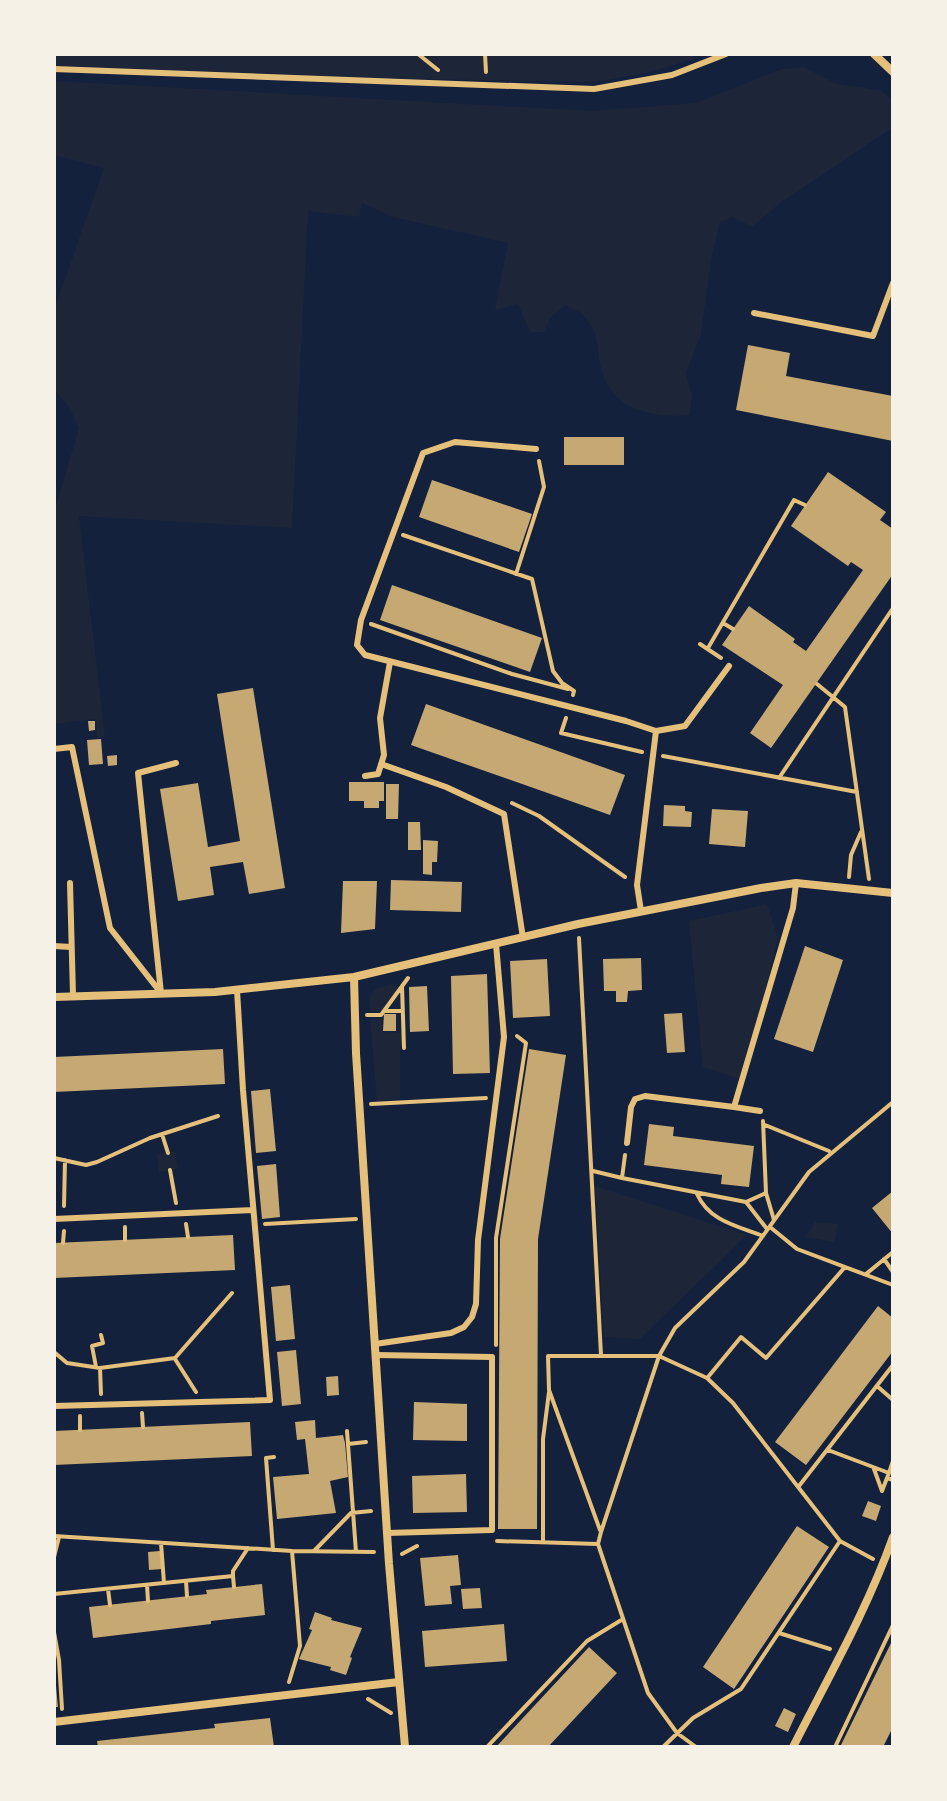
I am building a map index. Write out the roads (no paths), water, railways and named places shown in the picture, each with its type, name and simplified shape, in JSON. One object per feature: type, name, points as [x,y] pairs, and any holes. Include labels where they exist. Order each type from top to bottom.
[{"type":"street","points":[[874,54],[893,72]]},
{"type":"street","points":[[54,997],[237,990],[354,977],[578,924],[796,883],[893,893]]},
{"type":"street","points":[[354,977],[387,1533],[405,1747]]},
{"type":"street","points":[[793,1747],[841,1654],[893,1537]]},
{"type":"street","points":[[59,1721],[399,1682]]},
{"type":"lane","points":[[54,69],[594,89],[672,75],[726,54]]},
{"type":"lane","points":[[754,313],[873,336],[893,283]]},
{"type":"lane","points":[[536,449],[455,442],[423,453],[361,620],[357,645],[365,655],[656,731],[685,726],[729,666]]},
{"type":"lane","points":[[365,776],[378,774],[384,755],[380,718],[390,662]]},
{"type":"lane","points":[[641,911],[637,885],[656,731]]},
{"type":"lane","points":[[54,749],[72,747],[110,928],[161,993]]},
{"type":"lane","points":[[161,993],[138,773],[176,763]]},
{"type":"lane","points":[[381,764],[446,787],[504,814],[523,938]]},
{"type":"lane","points":[[70,883],[73,995]]},
{"type":"lane","points":[[734,1107],[793,908],[796,883]]},
{"type":"lane","points":[[375,1344],[451,1333],[464,1327],[472,1317],[476,1304],[478,1240],[504,1037],[496,944]]},
{"type":"lane","points":[[54,946],[71,947]]},
{"type":"lane","points":[[54,1406],[270,1400],[237,990]]},
{"type":"lane","points":[[627,1143],[631,1107],[635,1099],[645,1096],[760,1111]]},
{"type":"lane","points":[[54,1219],[253,1210]]},
{"type":"lane","points":[[376,1355],[492,1357],[492,1530],[387,1533]]}]
